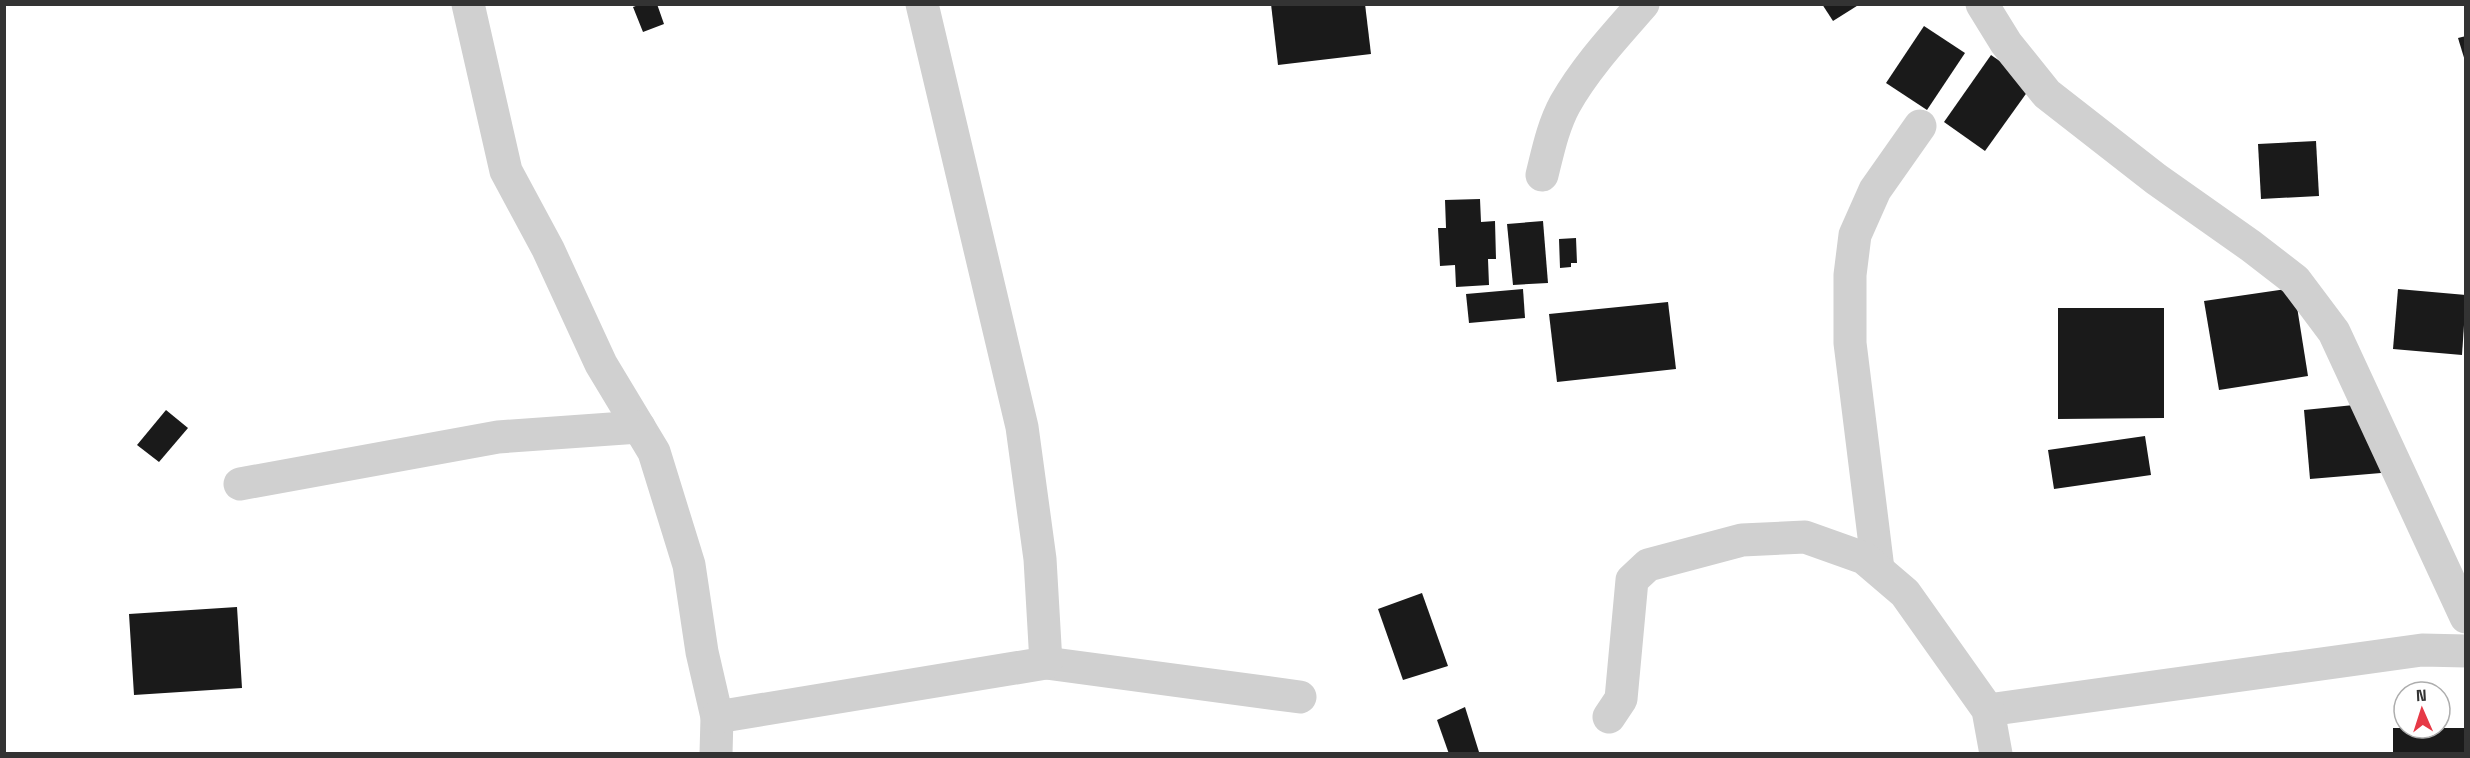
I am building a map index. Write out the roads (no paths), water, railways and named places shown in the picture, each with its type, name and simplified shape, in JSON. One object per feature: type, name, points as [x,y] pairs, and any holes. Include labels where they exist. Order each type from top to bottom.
[{"type":"street","points":[[468,4],[506,171],[548,249],[601,364],[654,452],[689,565],[702,652],[717,717],[716,753]]},
{"type":"street","points":[[922,4],[1022,427],[1040,559],[1046,663]]},
{"type":"street","points":[[1542,175],[1550,139],[1565,105],[1593,62],[1643,4]]},
{"type":"street","points":[[1982,4],[2006,43],[2047,94],[2156,179],[2295,280],[2334,332],[2466,617]]},
{"type":"street","points":[[1878,569],[1850,343],[1850,275],[1856,235],[1875,190],[1920,126]]},
{"type":"street","points":[[240,484],[498,437],[639,427]]},
{"type":"street","points":[[1609,717],[1620,699],[1632,580],[1648,564],[1742,540],[1805,537],[1864,558],[1905,593],[1988,710],[1996,753]]},
{"type":"street","points":[[1988,710],[2422,650],[2466,651]]},
{"type":"street","points":[[717,717],[1046,663],[1300,697]]}]
